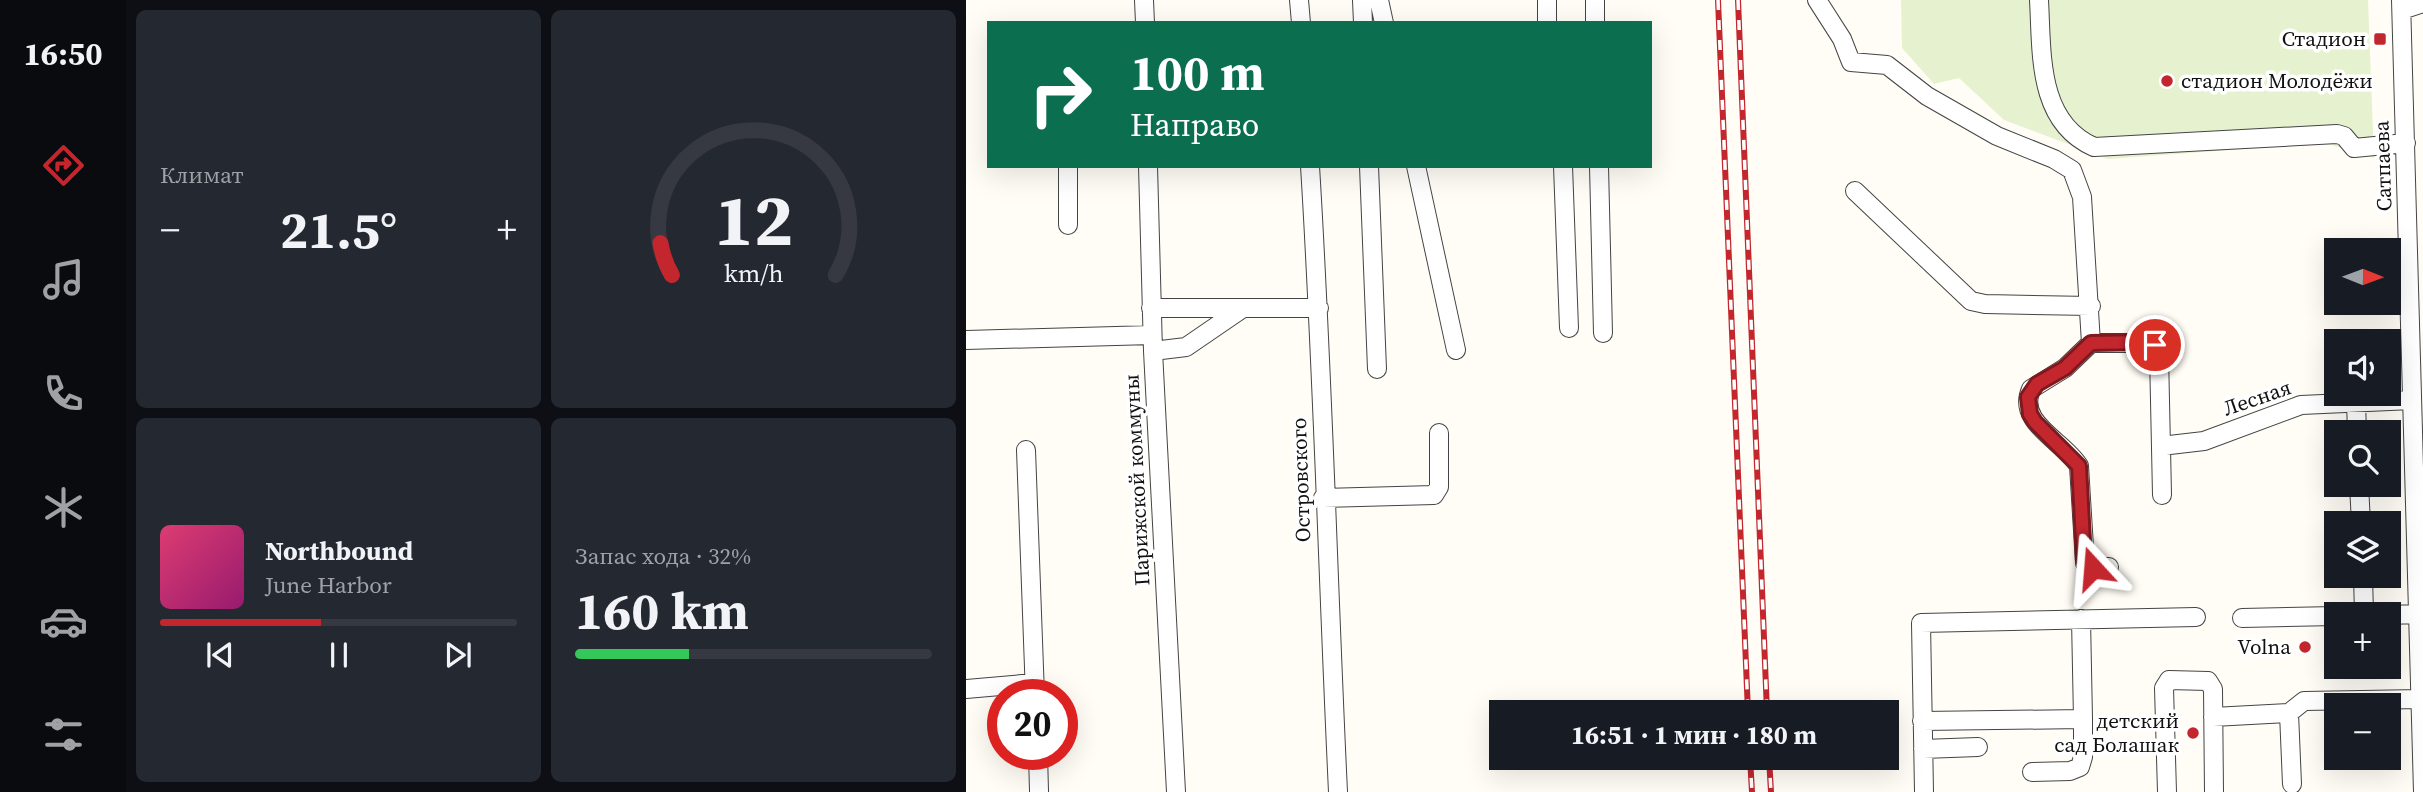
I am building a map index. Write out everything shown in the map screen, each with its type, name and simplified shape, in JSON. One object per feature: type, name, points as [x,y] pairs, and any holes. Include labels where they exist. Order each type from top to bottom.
[{"type":"street","points":[[1144,0],[1144,21]]},
{"type":"street","points":[[1300,0],[1301,21]]},
{"type":"street","points":[[1362,0],[1363,21]]},
{"type":"street","points":[[1379,0],[1384,21]]},
{"type":"street","points":[[1546,0],[1547,21]]},
{"type":"street","points":[[1595,0],[1595,21]]},
{"type":"street","points":[[1817,0],[1842,39],[1851,62],[1886,65],[1927,96],[1997,136],[2054,159],[2072,170],[2082,197],[2091,306],[2091,343]]},
{"type":"street","points":[[2039,0],[2043,66],[2052,103],[2066,130],[2094,147],[2337,134],[2344,136],[2354,148],[2406,143]]},
{"type":"street","points":[[2401,5],[2423,3]]},
{"type":"street","name":"Сатпаева","points":[[2401,5],[2406,143],[2416,277],[2412,400],[2419,502],[2418,614],[2423,792]]},
{"type":"street","points":[[1068,168],[1068,225]]},
{"type":"street","name":"Парижской коммуны","points":[[1148,168],[1152,343],[1176,792]]},
{"type":"street","name":"Островского","points":[[1310,168],[1319,308],[1324,498],[1338,792]]},
{"type":"street","points":[[1368,168],[1377,369]]},
{"type":"street","points":[[1416,168],[1456,350]]},
{"type":"street","points":[[1563,168],[1569,328]]},
{"type":"street","points":[[1599,168],[1603,333]]},
{"type":"street","points":[[1855,191],[1971,300],[1984,304],[2091,306]]},
{"type":"street","points":[[1151,308],[1319,308]]},
{"type":"street","points":[[966,340],[1152,343],[1186,347],[1243,308]]},
{"type":"street","points":[[2109,566],[2090,567],[2085,563],[2079,466],[2035,422],[2027,405],[2031,389],[2065,368],[2091,343],[2145,342],[2158,349],[2162,495]]},
{"type":"street","name":"Лесная","points":[[2401,400],[2412,400]]},
{"type":"street","name":"Лесная","points":[[2161,446],[2204,441],[2301,405],[2324,404]]},
{"type":"street","points":[[1324,498],[1434,495],[1439,487],[1439,433]]},
{"type":"street","points":[[1026,450],[1035,679]]},
{"type":"street","points":[[2401,615],[2418,614]]},
{"type":"street","points":[[2242,618],[2324,616]]},
{"type":"street","points":[[1924,792],[1921,623],[2196,617]]},
{"type":"street","points":[[2032,772],[2070,771],[2080,767],[2083,757],[2081,619]]},
{"type":"street","points":[[2167,792],[2164,688],[2166,682],[2200,679],[2208,681],[2213,688],[2214,792]]},
{"type":"street","points":[[966,689],[987,689]]},
{"type":"street","points":[[2213,717],[2289,713],[2304,701],[2420,699]]},
{"type":"street","points":[[2289,713],[2292,784]]},
{"type":"street","points":[[1922,722],[2083,719]]},
{"type":"street","points":[[1923,749],[1978,747]]},
{"type":"street","points":[[1038,770],[1039,791]]},
{"type":"green space","name":"стадион Молодёжи","points":[[1901,0],[2368,0],[2374,158],[2325,143],[2108,159],[2004,120],[1959,78],[1934,84],[1902,48]]},
{"type":"railway","points":[[1718,0],[1747,700]]},
{"type":"railway","points":[[1738,0],[1767,700]]},
{"type":"railway","points":[[1751,770],[1752,792]]},
{"type":"railway","points":[[1770,770],[1771,792]]},
{"type":"place","name":"Стадион","points":[[2380,39]]},
{"type":"place","name":"стадион Молодёжи","points":[[2167,81]]},
{"type":"place","name":"Volna","points":[[2305,647]]},
{"type":"place","name":"детский сад Болашак","points":[[2193,733]]},
{"type":"route","points":[[2093,568],[2087,566],[2084,560],[2079,466],[2035,422],[2027,405],[2028,397],[2031,389],[2065,368],[2091,343],[2151,342],[2155,345]]}]
